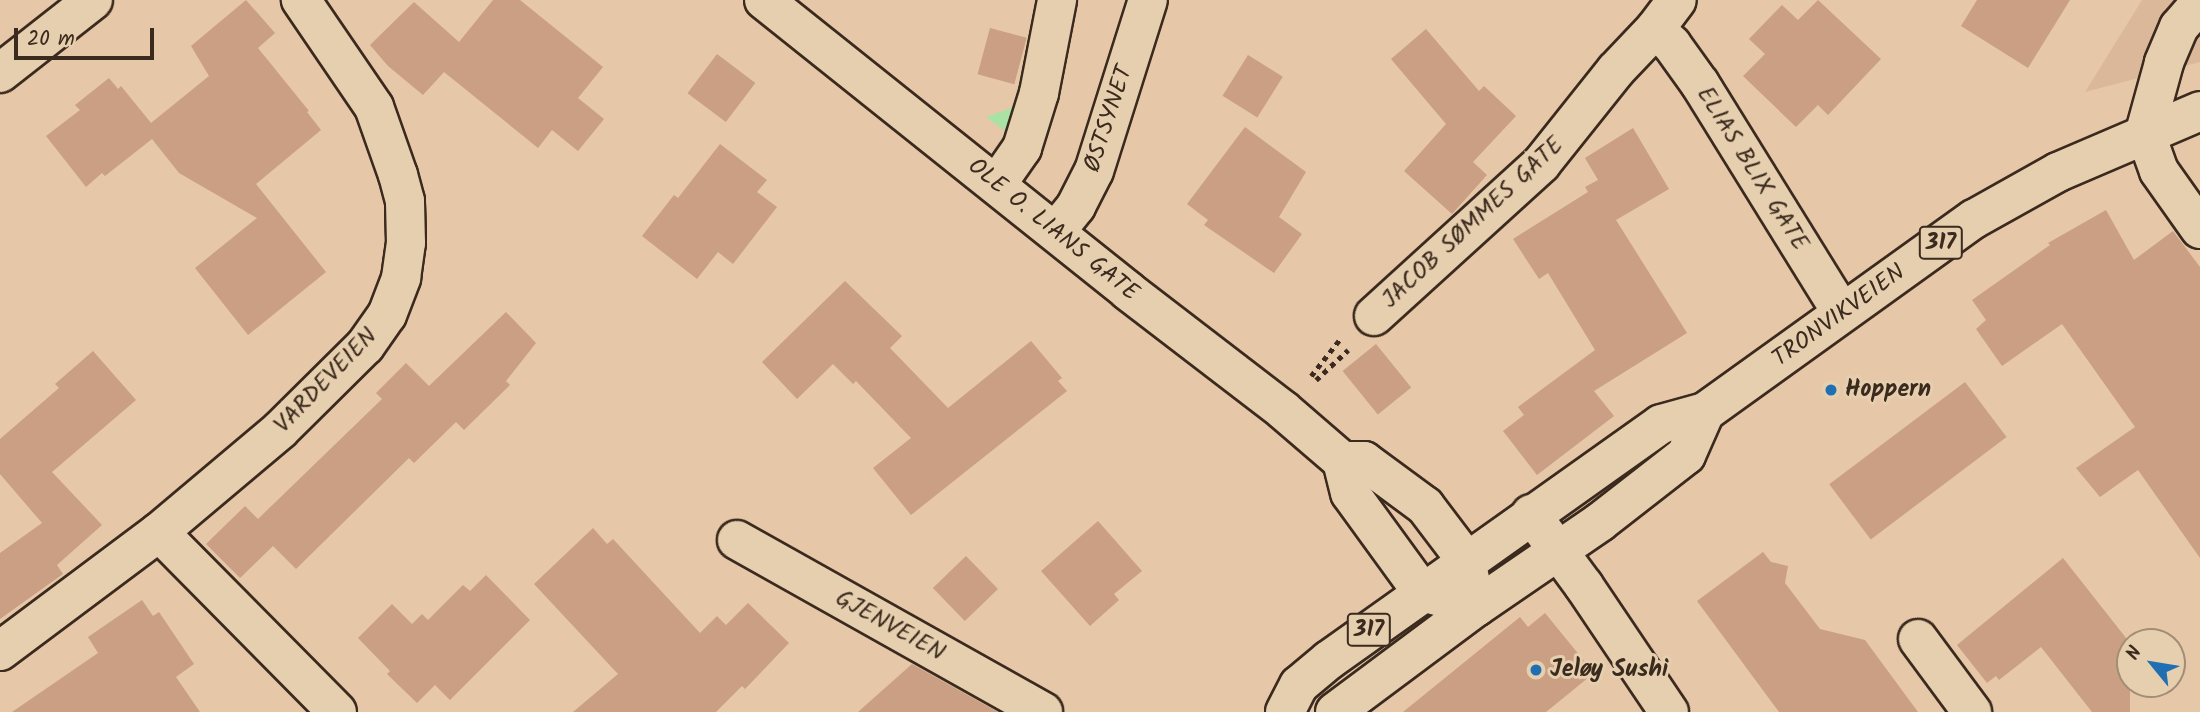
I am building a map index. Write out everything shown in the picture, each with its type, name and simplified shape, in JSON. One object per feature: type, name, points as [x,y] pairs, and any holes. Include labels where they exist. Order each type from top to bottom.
[{"type":"street","points":[[0,73],[93,0]]},
{"type":"street","name":"VARDEVEIEN","points":[[0,651],[159,532],[280,430],[365,346],[387,315],[401,278],[406,243],[405,201],[389,145],[374,107],[301,0]]},
{"type":"street","name":"OLE O. LIANS GATE","points":[[764,0],[1128,291],[1283,410],[1342,461]]},
{"type":"street","points":[[997,184],[1023,148],[1039,93],[1058,0]]},
{"type":"street","name":"ØSTSYNET","points":[[1056,231],[1076,206],[1094,171],[1147,0]]},
{"type":"street","points":[[2200,3],[2179,27],[2164,63],[2145,132],[2159,171],[2200,229]]},
{"type":"street","name":"ELIAS BLIX GATE","points":[[1666,15],[1672,44],[1700,84],[1842,313]]},
{"type":"street","name":"JACOB SØMMES GATE","points":[[1374,316],[1541,164],[1616,70],[1666,15]]},
{"type":"street","name":"TRONVIKVEIEN","points":[[1285,712],[1299,685],[1466,560],[1661,424],[1705,412],[1974,219],[2058,172],[2145,132],[2200,111]]},
{"type":"street","name":"317","points":[[1335,712],[1476,607],[1560,550],[1686,455],[1705,412]]},
{"type":"street","points":[[1342,461],[1364,461],[1380,470],[1425,506],[1466,560],[1476,607],[1422,592],[1350,493],[1342,461]]},
{"type":"street","points":[[1531,514],[1560,550],[1669,712]]},
{"type":"street","points":[[159,532],[337,712]]},
{"type":"street","name":"GJENVEIEN","points":[[737,540],[1043,712]]},
{"type":"street","points":[[1918,639],[1972,712]]},
{"type":"path","points":[[1309,383],[1323,376],[1358,339],[1374,316]]},
{"type":"path","points":[[1313,369],[1325,354]]},
{"type":"shaded area","points":[[2142,0],[2200,0],[2200,62],[2085,92]]},
{"type":"green space","points":[[1043,0],[1009,134],[986,117],[1014,107]]},
{"type":"building","points":[[246,0],[275,33],[258,48],[321,130],[256,184],[326,272],[248,335],[195,268],[257,218],[179,173],[152,139],[105,176],[102,173],[86,187],[46,136],[80,110],[75,105],[109,78],[118,89],[121,86],[151,123],[209,76],[191,46]]},
{"type":"building","points":[[493,0],[520,0],[603,67],[578,98],[604,119],[578,151],[552,130],[538,148],[444,72],[423,95],[388,66],[370,45],[414,2],[459,42]]},
{"type":"building","points":[[1818,0],[1881,59],[1828,115],[1818,105],[1796,127],[1743,76],[1765,54],[1749,39],[1782,5],[1798,20]]},
{"type":"building","points":[[1977,0],[2070,0],[2028,68],[1961,26]]},
{"type":"building","points":[[990,28],[1027,38],[1014,84],[978,74]]},
{"type":"building","points":[[1426,29],[1479,91],[1484,86],[1516,116],[1473,162],[1487,175],[1452,214],[1404,171],[1446,124],[1391,59]]},
{"type":"building","points":[[717,54],[755,83],[726,122],[688,93]]},
{"type":"building","points":[[1248,55],[1283,77],[1257,117],[1223,96]]},
{"type":"building","points":[[1245,127],[1306,172],[1279,217],[1302,234],[1274,273],[1204,225],[1208,220],[1187,204]]},
{"type":"building","points":[[1633,128],[1669,189],[1616,220],[1687,333],[1594,391],[1614,416],[1537,475],[1503,431],[1524,415],[1518,407],[1595,350],[1548,273],[1539,279],[1513,239],[1588,192],[1585,187],[1598,180],[1585,158]]},
{"type":"building","points":[[720,144],[767,180],[757,192],[777,207],[733,264],[718,252],[697,279],[642,236],[674,195],[678,198]]},
{"type":"building","points":[[2106,210],[2134,260],[2173,231],[2200,267],[2200,558],[2138,470],[2100,497],[2076,468],[2135,427],[2062,324],[2002,366],[1976,329],[1986,320],[1972,300],[2050,245],[2048,243]]},
{"type":"building","points":[[845,281],[902,336],[890,348],[948,408],[1031,341],[1062,378],[1058,381],[1067,391],[911,515],[873,468],[911,438],[856,381],[853,384],[833,364],[797,399],[762,362]]},
{"type":"building","points":[[506,312],[536,343],[506,381],[510,385],[464,430],[456,422],[414,463],[409,458],[296,569],[273,546],[240,578],[206,544],[245,506],[258,519],[382,399],[376,393],[406,363],[429,386]]},
{"type":"building","points":[[1376,344],[1411,388],[1378,415],[1343,371]]},
{"type":"building","points":[[93,351],[136,400],[52,472],[102,525],[57,565],[63,574],[0,619],[0,553],[42,523],[0,474],[0,439],[59,388],[55,384]]},
{"type":"building","points":[[1965,382],[2007,437],[1871,539],[1829,484]]},
{"type":"building","points":[[1098,521],[1142,571],[1114,594],[1119,600],[1090,626],[1041,571]]},
{"type":"building","points":[[593,528],[607,544],[613,539],[700,633],[717,616],[726,625],[748,603],[789,643],[745,689],[742,686],[716,712],[573,712],[618,674],[534,584]]},
{"type":"building","points":[[1763,552],[1771,562],[1788,566],[1785,583],[1820,629],[1865,640],[1918,712],[1779,712],[1697,601]]},
{"type":"building","points":[[966,556],[998,589],[965,621],[933,588]]},
{"type":"building","points":[[2063,558],[2118,628],[2116,628],[2116,698],[2130,698],[2130,712],[2092,712],[2041,647],[1999,680],[1996,676],[1987,683],[1957,645]]},
{"type":"building","points":[[486,575],[530,620],[450,700],[435,685],[417,703],[387,674],[390,671],[358,638],[392,604],[412,624],[422,614],[428,620],[463,585],[470,591]]},
{"type":"building","points":[[142,600],[153,616],[159,612],[194,664],[176,677],[200,712],[12,712],[98,653],[88,637]]},
{"type":"building","points":[[1545,613],[1594,673],[1546,712],[1403,712],[1520,617],[1528,627]]},
{"type":"building","points":[[912,664],[998,712],[858,712]]},
{"type":"place","name":"Hoppern","points":[[1831,390]]},
{"type":"place","name":"Jeløy Sushi","points":[[1536,670]]}]
